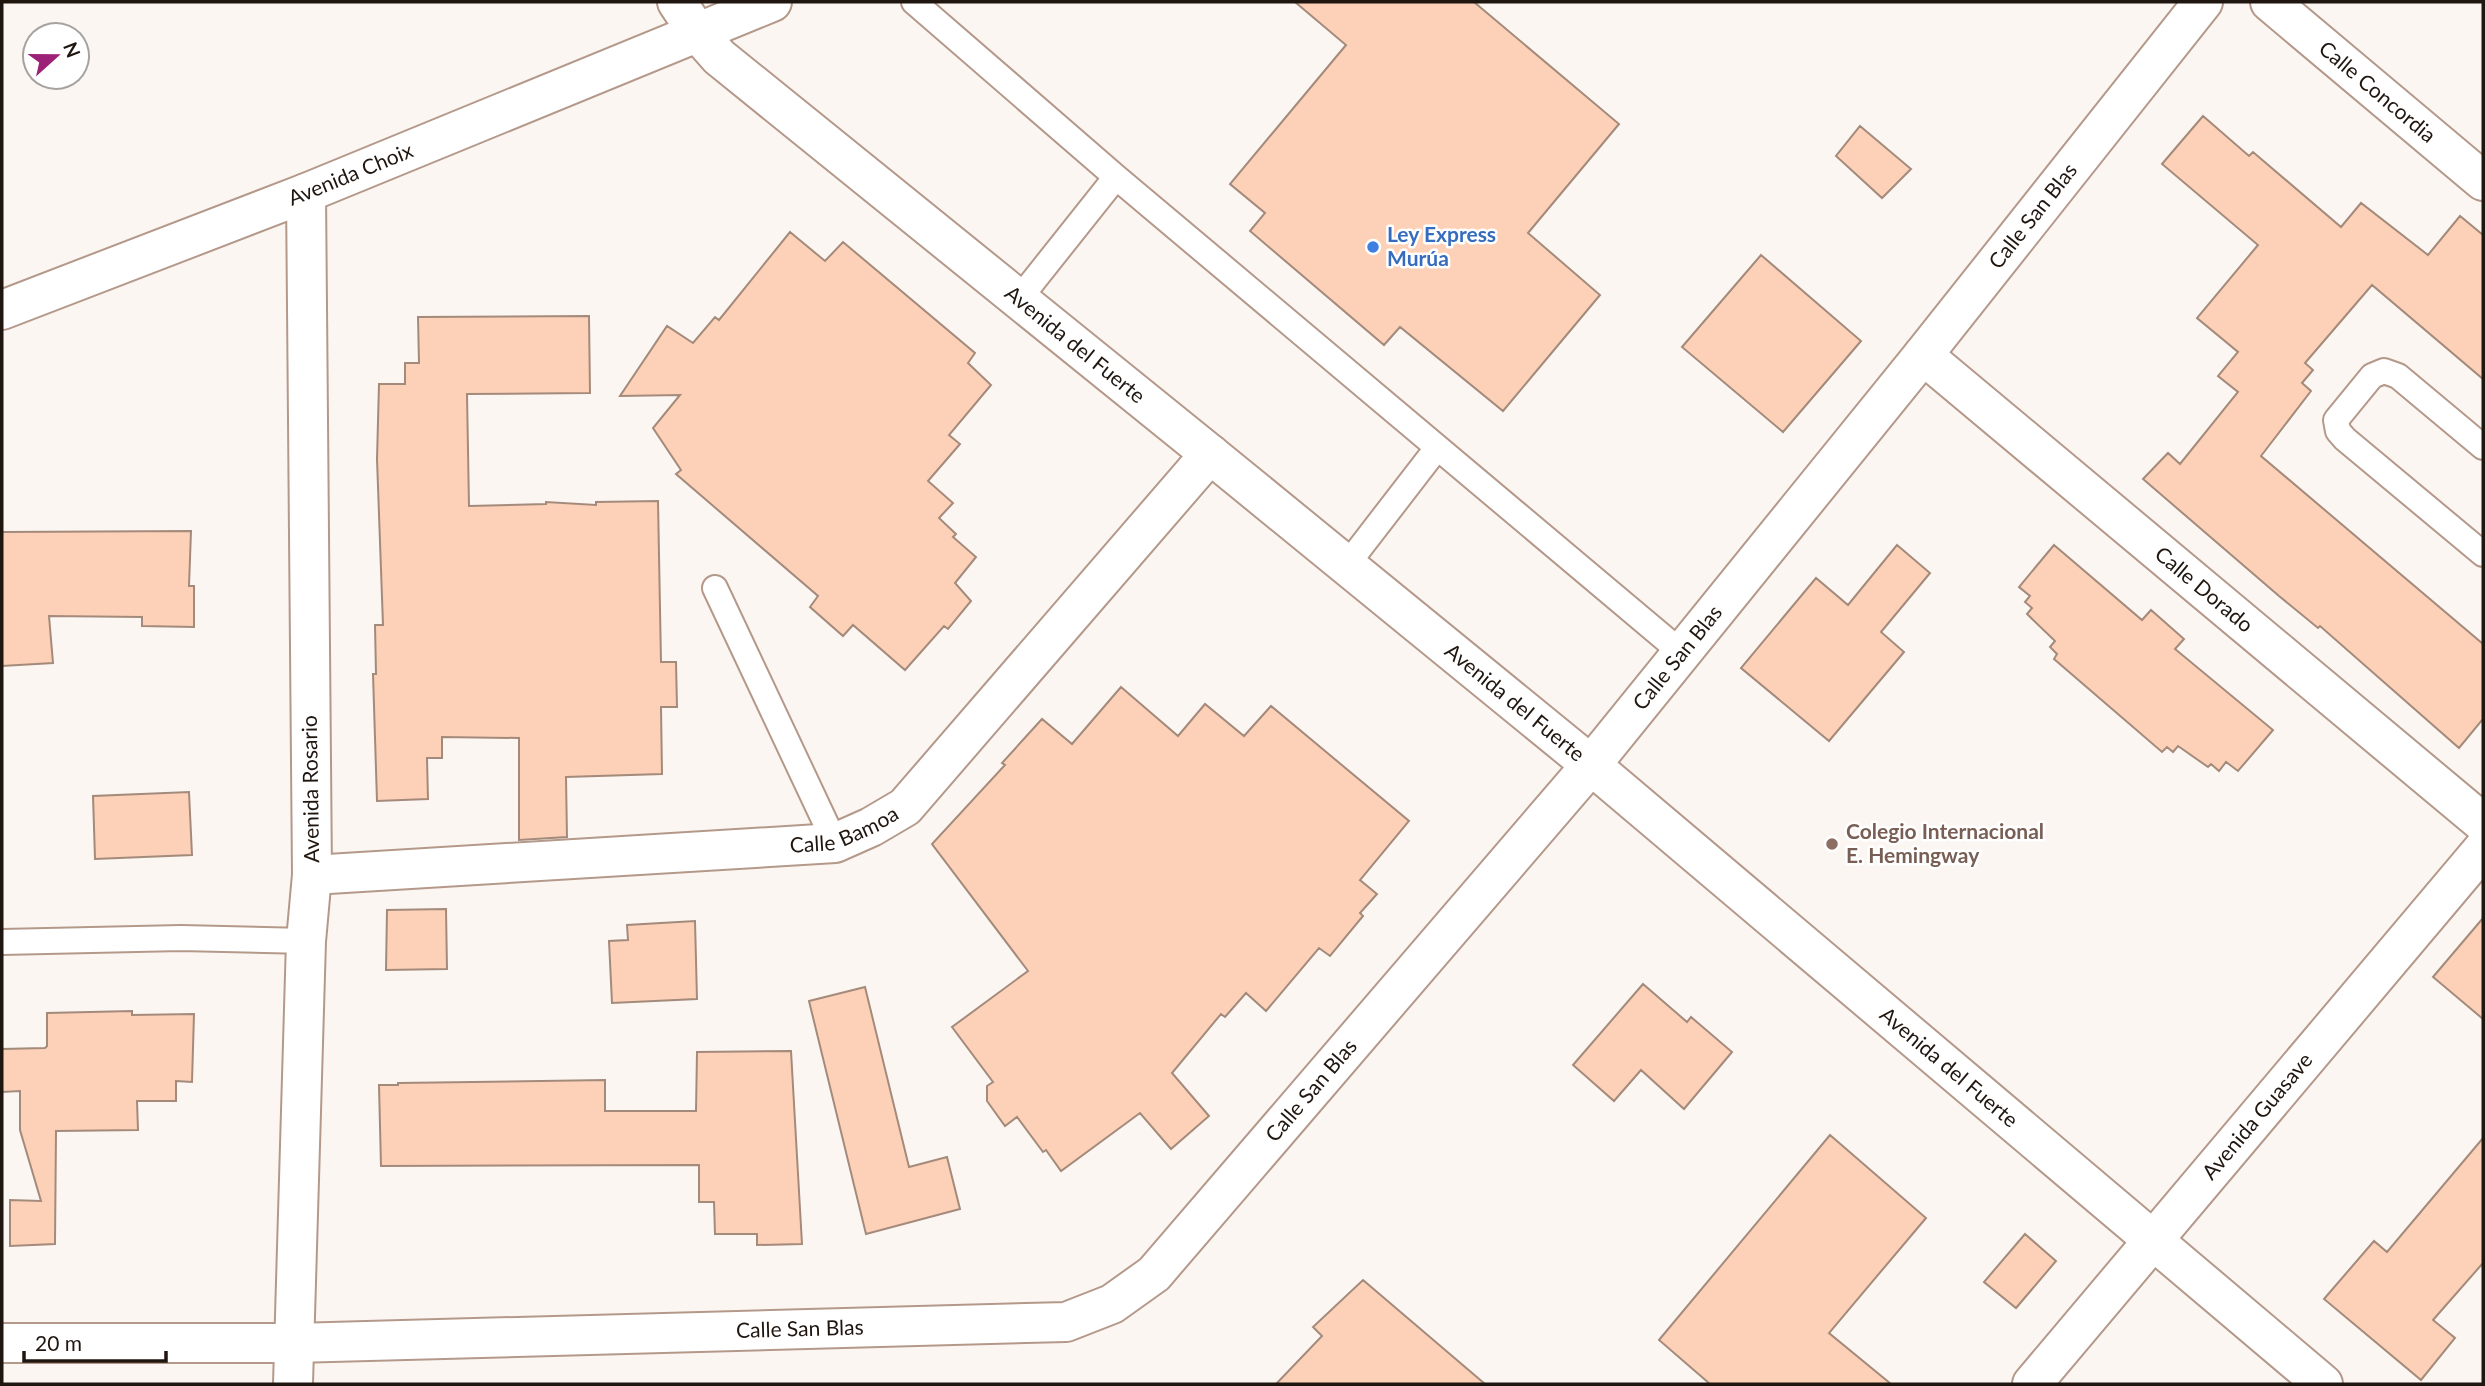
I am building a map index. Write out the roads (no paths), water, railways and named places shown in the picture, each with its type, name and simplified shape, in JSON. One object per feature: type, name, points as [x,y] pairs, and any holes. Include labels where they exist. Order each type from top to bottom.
[{"type":"street","name":"Avenida Choix","points":[[2,310],[306,193],[687,17],[772,2]]},
{"type":"street","name":"Calle San Blas","points":[[2,1343],[294,1343],[1066,1322],[1112,1304],[1154,1274],[1591,765],[1923,355],[2203,2]]},
{"type":"street","name":"Calle Concordia","points":[[2270,2],[2483,181]]},
{"type":"street","name":"Avenida del Fuerte","points":[[687,17],[719,57],[1591,765],[2323,1384]]},
{"type":"street","name":"Avenida Rosario","points":[[293,1384],[306,941],[312,875],[306,193]]},
{"type":"street","name":"Calle Dorado","points":[[1923,355],[2483,823]]},
{"type":"street","name":"Calle Bamoa","points":[[312,875],[835,843],[872,827],[905,807],[1210,454]]},
{"type":"street","name":"Avenida Guasave","points":[[2032,1384],[2483,849]]},
{"type":"lane","points":[[914,2],[1116,177],[1682,653]]},
{"type":"lane","points":[[1019,299],[1116,177]]},
{"type":"lane","points":[[2483,447],[2398,376],[2384,371],[2372,376],[2336,420],[2338,431],[2345,439],[2483,554]]},
{"type":"lane","points":[[1346,566],[1437,448]]},
{"type":"lane","points":[[715,588],[835,843]]},
{"type":"lane","points":[[2,942],[181,939],[306,941]]},
{"type":"place","name":"Ley Express Murúa","points":[[1373,247]]},
{"type":"place","name":"Colegio Internacional E. Hemingway","points":[[1832,844]]}]
